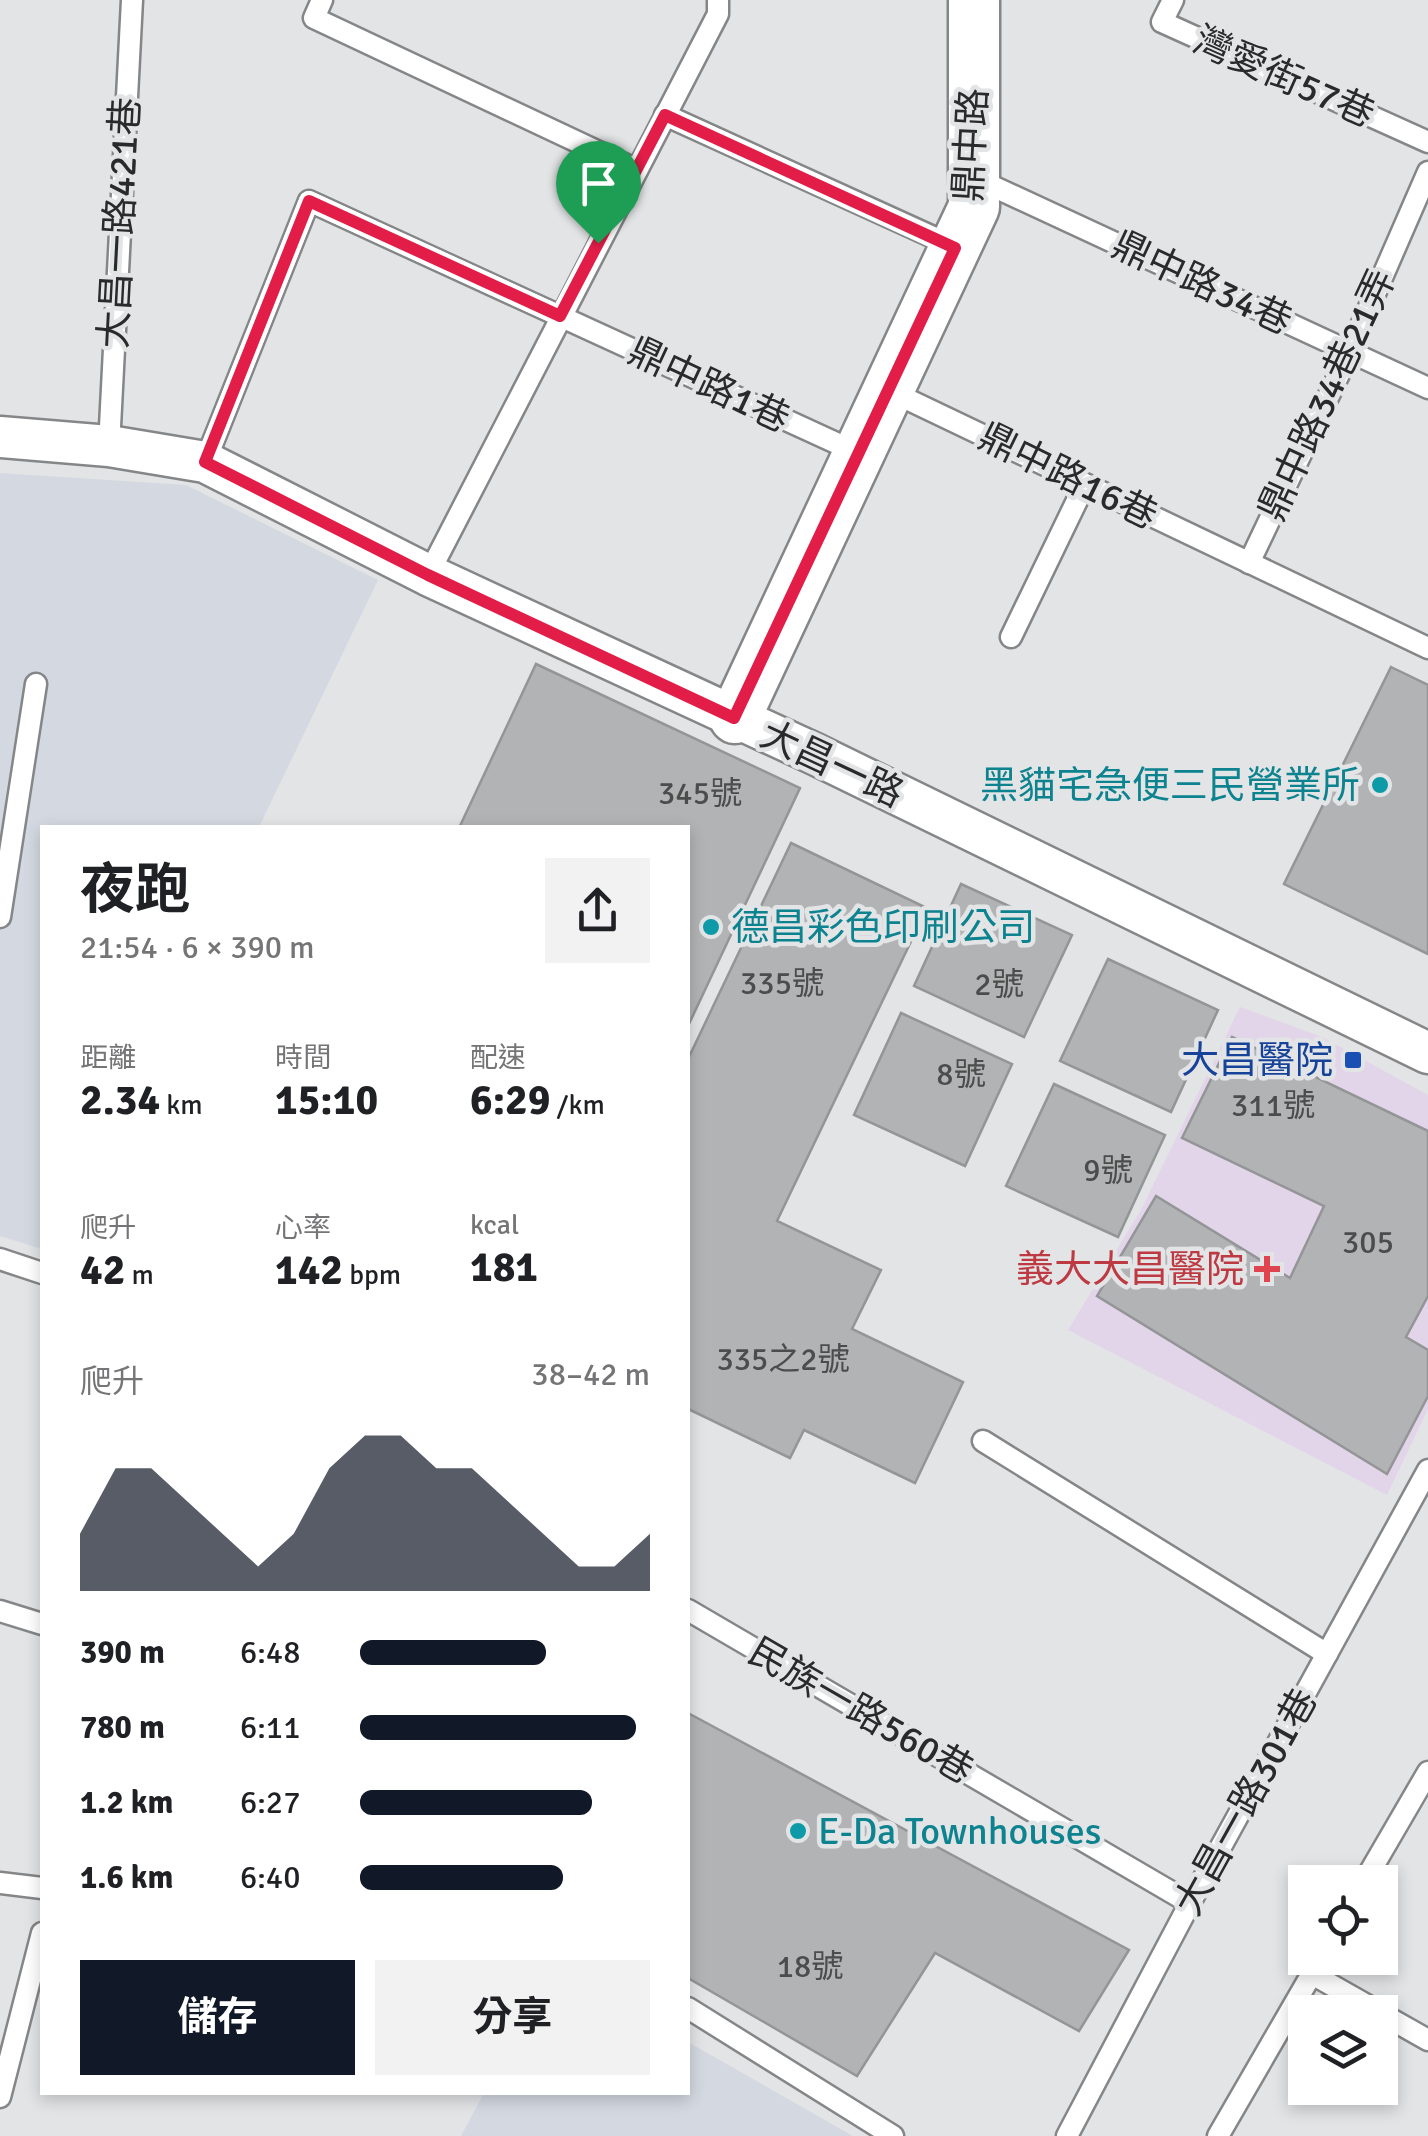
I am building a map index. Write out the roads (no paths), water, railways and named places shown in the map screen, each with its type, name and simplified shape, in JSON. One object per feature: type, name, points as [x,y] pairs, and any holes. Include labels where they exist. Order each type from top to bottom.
[{"type":"street","name":"鼎中路","points":[[734,718],[974,208],[974,0]]},
{"type":"street","name":"大昌一路","points":[[0,436],[108,446],[205,462],[428,575],[816,754],[1428,1053]]},
{"type":"lane","name":"大昌一路421巷","points":[[108,446],[132,0]]},
{"type":"lane","points":[[322,0],[314,18],[637,170]]},
{"type":"lane","points":[[428,575],[718,14],[718,0]]},
{"type":"lane","name":"灣愛街57巷","points":[[1173,0],[1162,22],[1428,142]]},
{"type":"lane","points":[[665,115],[955,248]]},
{"type":"lane","name":"鼎中路34巷21弄","points":[[1249,562],[1350,351],[1428,172]]},
{"type":"lane","name":"鼎中路34巷","points":[[976,178],[1428,388]]},
{"type":"lane","name":"鼎中路1巷","points":[[205,462],[309,201],[858,453]]},
{"type":"lane","name":"鼎中路16巷","points":[[888,390],[1428,648]]},
{"type":"lane","points":[[1011,636],[1085,484]]},
{"type":"lane","points":[[0,917],[36,684]]},
{"type":"lane","points":[[0,1259],[40,1272]]},
{"type":"lane","points":[[982,1442],[1327,1654]]},
{"type":"lane","name":"大昌一路301巷","points":[[1067,2136],[1428,1470]]},
{"type":"lane","points":[[0,1611],[40,1623]]},
{"type":"lane","name":"民族一路560巷","points":[[690,1611],[1190,1903]]},
{"type":"lane","points":[[1376,1865],[1420,1803],[1428,1772]]},
{"type":"lane","points":[[0,1882],[40,1888]]},
{"type":"lane","points":[[0,2096],[40,1941]]},
{"type":"lane","points":[[1218,2136],[1311,1975]]},
{"type":"lane","points":[[1328,1975],[1355,1995]]},
{"type":"lane","points":[[690,2009],[893,2136]]},
{"type":"lane","points":[[1398,2023],[1428,2040]]},
{"type":"place","name":"黑貓宅急便三民營業所","points":[[1380,785]]},
{"type":"place","name":"德昌彩色印刷公司","points":[[711,927]]},
{"type":"place","name":"大昌醫院","points":[[1353,1060]]},
{"type":"place","name":"義大大昌醫院","points":[[1267,1269]]},
{"type":"place","name":"E-Da Townhouses","points":[[798,1831]]}]
